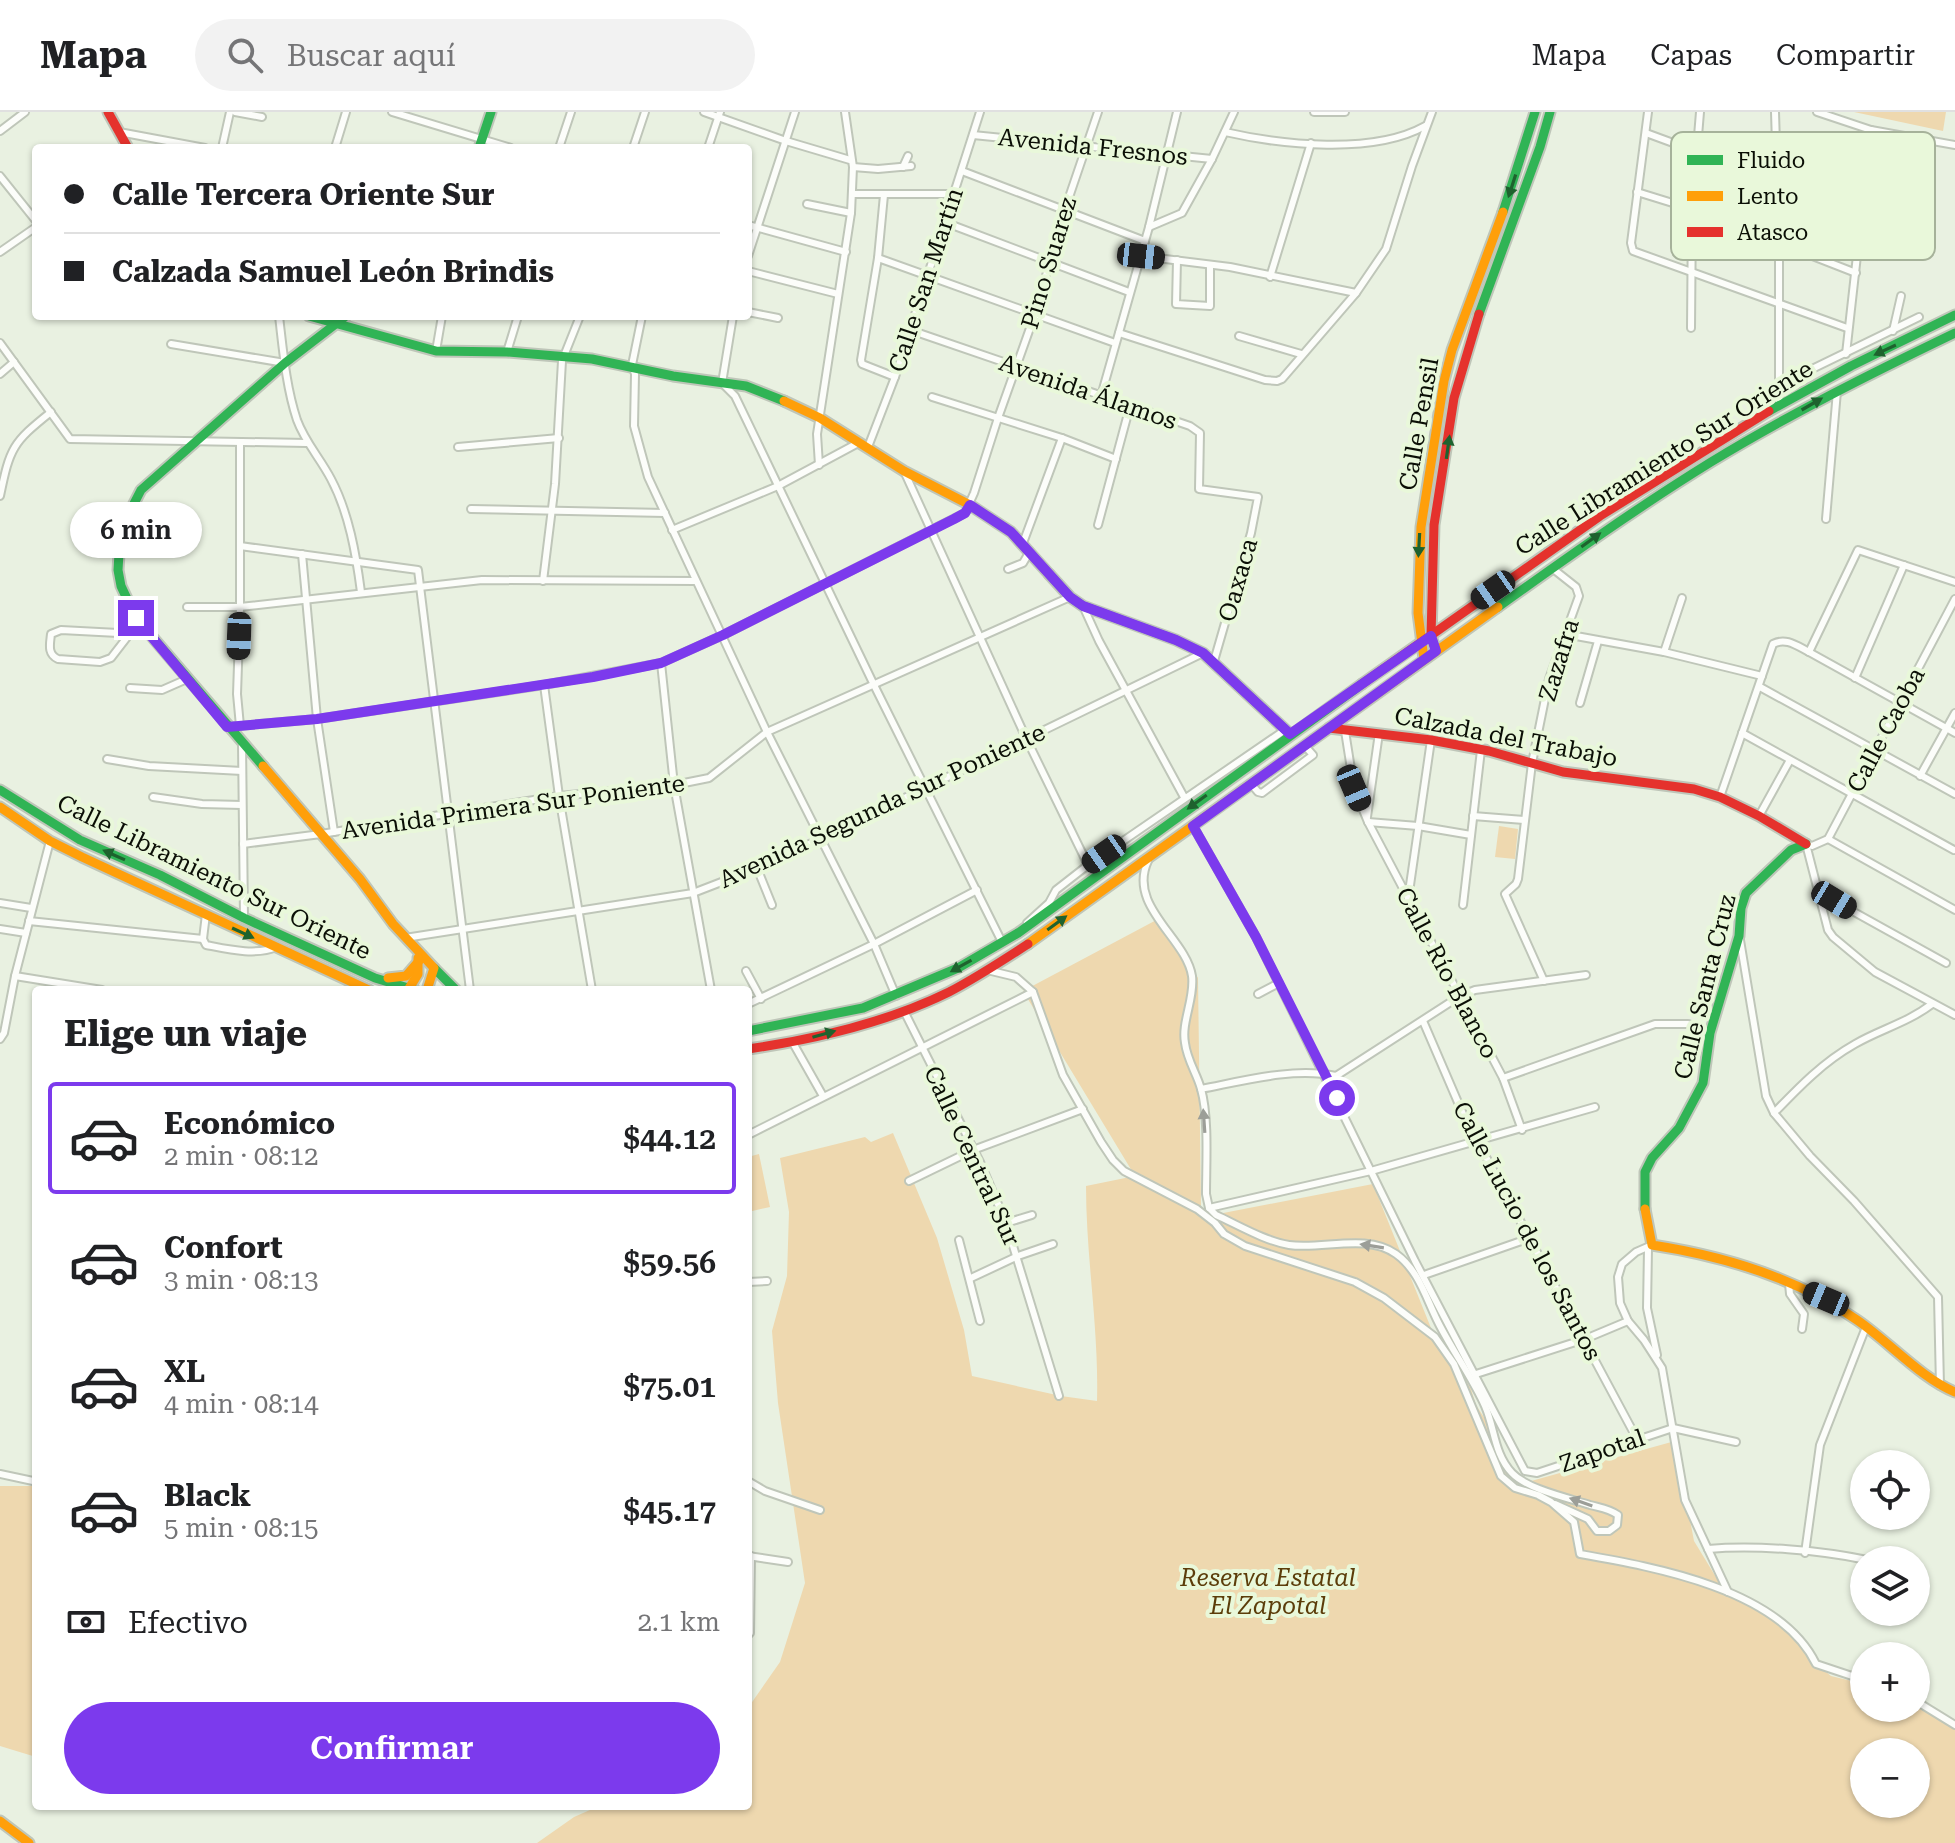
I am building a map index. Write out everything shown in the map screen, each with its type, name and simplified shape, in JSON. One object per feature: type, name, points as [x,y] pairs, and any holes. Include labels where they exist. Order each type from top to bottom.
[{"type":"main road","points":[[108,112],[126,144]]},
{"type":"main road","points":[[480,143],[491,112]]},
{"type":"main road","name":"Calle Pensil","points":[[1424,659],[1418,613],[1421,527],[1444,381],[1456,338],[1506,204],[1535,112]]},
{"type":"main road","name":"Calle Pensil","points":[[1436,651],[1431,636],[1434,525],[1454,398],[1465,356],[1550,112]]},
{"type":"main road","name":"Calle Libramiento Sur Oriente","points":[[752,1030],[863,1008],[896,996],[958,968],[1018,933],[1288,732],[1431,636],[1600,516],[1779,405],[1955,315]]},
{"type":"main road","points":[[323,320],[436,351],[507,352],[632,365],[673,376],[763,392],[820,418],[904,471],[970,505],[1026,547],[1070,597],[1083,606],[1203,653],[1288,732]]},
{"type":"main road","points":[[342,320],[285,363],[141,490],[131,504],[119,534],[116,554],[118,577],[126,600],[140,622],[360,879],[418,956],[452,986]]},
{"type":"main road","name":"Calle Libramiento Sur Oriente","points":[[752,1048],[793,1043],[904,1011],[948,992],[987,970],[1252,785],[1612,525],[1700,469],[1838,390],[1955,333]]},
{"type":"main road","name":"Calzada del Trabajo","points":[[1329,728],[1431,740],[1563,772],[1665,783],[1720,797],[1806,844]]},
{"type":"main road","name":"Calle Libramiento Sur Oriente","points":[[0,790],[80,840],[375,978],[401,986]]},
{"type":"main road","name":"Calle Libramiento Sur Oriente","points":[[0,807],[50,841],[360,986]]},
{"type":"main road","name":"Calle Santa Cruz","points":[[1650,1247],[1645,1216],[1645,1172],[1652,1158],[1679,1128],[1706,1073],[1710,1033],[1739,936],[1741,908],[1746,893],[1791,850],[1806,844]]},
{"type":"main road","points":[[375,978],[406,976],[418,956]]},
{"type":"main road","points":[[412,986],[418,974],[418,956]]},
{"type":"main road","points":[[428,986],[434,968]]},
{"type":"main road","points":[[1650,1247],[1677,1248],[1826,1299],[1940,1386],[1955,1392]]},
{"type":"main road","points":[[0,1821],[29,1843]]},
{"type":"street","points":[[0,131],[25,112]]},
{"type":"street","points":[[223,144],[232,112],[262,117]]},
{"type":"street","points":[[336,144],[346,112]]},
{"type":"street","points":[[392,112],[415,115],[480,143]]},
{"type":"street","points":[[560,144],[571,112]]},
{"type":"street","points":[[634,144],[645,112]]},
{"type":"street","points":[[704,112],[719,114],[852,164],[878,169],[907,166],[908,156]]},
{"type":"street","points":[[752,244],[795,112]]},
{"type":"street","points":[[819,465],[817,434],[851,213],[852,164],[845,112]]},
{"type":"street","name":"Calle San Martín","points":[[864,445],[895,377],[980,112]]},
{"type":"street","name":"Pino Suarez","points":[[970,505],[1035,314],[1065,209],[1098,112]]},
{"type":"street","points":[[1101,396],[1149,227],[1177,112]]},
{"type":"street","points":[[1149,227],[1182,213],[1234,112]]},
{"type":"street","points":[[1314,112],[1345,112]]},
{"type":"street","points":[[1119,333],[1265,380],[1282,379],[1356,293],[1386,249],[1432,112]]},
{"type":"street","points":[[1648,112],[1631,248],[1847,328]]},
{"type":"street","points":[[1698,132],[1700,112]]},
{"type":"street","points":[[1775,112],[1775,132]]},
{"type":"street","points":[[1817,112],[1882,132]]},
{"type":"street","points":[[709,144],[719,114]]},
{"type":"street","points":[[1225,132],[1256,139],[1365,145],[1405,137],[1425,126]]},
{"type":"street","points":[[119,132],[171,144]]},
{"type":"street","points":[[1646,133],[1671,142]]},
{"type":"street","name":"Avenida Fresnos","points":[[973,135],[1212,159]]},
{"type":"street","points":[[1935,141],[1955,145]]},
{"type":"street","points":[[1270,277],[1311,143]]},
{"type":"street","points":[[962,171],[1145,241]]},
{"type":"street","points":[[0,176],[32,219]]},
{"type":"street","points":[[1637,192],[1671,203]]},
{"type":"street","points":[[852,194],[953,194]]},
{"type":"street","points":[[884,195],[878,258],[861,360],[862,364],[895,377]]},
{"type":"street","points":[[807,204],[851,213]]},
{"type":"street","points":[[944,222],[1129,292]]},
{"type":"street","points":[[752,226],[846,252]]},
{"type":"street","points":[[0,252],[32,227]]},
{"type":"street","points":[[1141,256],[1230,267],[1356,293]]},
{"type":"street","points":[[878,258],[1115,343]]},
{"type":"street","points":[[1177,260],[1176,304],[1210,306],[1210,266]]},
{"type":"street","points":[[1691,328],[1692,260]]},
{"type":"street","points":[[1779,260],[1779,405]]},
{"type":"street","points":[[1825,260],[1856,273]]},
{"type":"street","points":[[1846,354],[1858,260]]},
{"type":"street","points":[[752,272],[838,294]]},
{"type":"street","points":[[1893,331],[1901,296]]},
{"type":"street","points":[[752,313],[778,318]]},
{"type":"street","points":[[1779,385],[1919,317]]},
{"type":"street","points":[[280,320],[294,409],[307,443],[335,489],[357,561],[361,592]]},
{"type":"street","points":[[436,351],[441,320]]},
{"type":"street","points":[[507,352],[517,320]]},
{"type":"street","points":[[543,581],[559,438],[562,361],[579,320]]},
{"type":"street","points":[[641,320],[632,365],[635,374],[634,426],[639,449],[672,530],[767,732],[874,944],[896,996]]},
{"type":"street","points":[[732,320],[722,383],[735,396],[1002,942]]},
{"type":"street","name":"Avenida Álamos","points":[[910,330],[1190,426],[1200,433],[1199,489],[1258,497]]},
{"type":"street","points":[[1239,336],[1301,354]]},
{"type":"street","points":[[0,343],[70,439],[307,443]]},
{"type":"street","points":[[171,344],[285,363]]},
{"type":"street","points":[[0,374],[14,362]]},
{"type":"street","points":[[1826,519],[1838,390]]},
{"type":"street","points":[[932,397],[1062,438],[1116,459]]},
{"type":"street","points":[[1098,525],[1130,406]]},
{"type":"street","points":[[0,496],[8,455],[13,446],[51,412]]},
{"type":"street","points":[[458,447],[559,438]]},
{"type":"street","points":[[1008,569],[1023,563],[1062,438]]},
{"type":"street","points":[[240,443],[237,694],[240,726]]},
{"type":"street","points":[[672,530],[778,486],[864,445]]},
{"type":"street","points":[[904,471],[1026,738],[1088,865]]},
{"type":"street","name":"Oaxaca","points":[[1214,661],[1245,558],[1258,497]]},
{"type":"street","points":[[227,727],[317,719],[544,685],[661,663],[965,513],[970,505]]},
{"type":"street","points":[[471,509],[665,513]]},
{"type":"street","points":[[240,546],[418,570],[469,986]]},
{"type":"street","points":[[1809,652],[1858,550],[1955,582]]},
{"type":"street","points":[[302,554],[317,719],[334,832]]},
{"type":"street","points":[[1855,678],[1904,565]]},
{"type":"street","name":"Zazafra","points":[[1544,981],[1505,894],[1518,879],[1532,763],[1549,679],[1579,596],[1576,587],[1552,568]]},
{"type":"street","points":[[187,607],[240,607],[482,580],[696,581]]},
{"type":"street","name":"Avenida Primera Sur Poniente","points":[[243,844],[559,796],[674,785],[709,778],[767,732],[1070,597]]},
{"type":"street","points":[[1664,652],[1682,598]]},
{"type":"street","name":"Calle Caoba","points":[[1828,839],[1955,599]]},
{"type":"street","points":[[1083,606],[1184,797]]},
{"type":"street","points":[[140,622],[111,658],[100,662],[58,659],[49,649],[51,634],[61,630],[118,633],[140,622]]},
{"type":"street","points":[[1565,634],[1664,652],[1762,676]]},
{"type":"street","points":[[1580,703],[1598,641]]},
{"type":"street","points":[[1720,797],[1773,644],[1779,641],[1787,641],[1809,652],[1955,733]]},
{"type":"street","name":"Avenida Segunda Sur Poniente","points":[[405,938],[693,893],[822,838],[1203,653]]},
{"type":"street","points":[[661,663],[674,785],[710,986]]},
{"type":"street","points":[[130,688],[162,690],[187,679]]},
{"type":"street","points":[[544,685],[559,796],[591,986]]},
{"type":"street","points":[[1760,687],[1955,794]]},
{"type":"street","points":[[1920,776],[1955,713]]},
{"type":"street","name":"Calle Río Blanco","points":[[1345,731],[1354,788],[1368,820],[1503,1078],[1522,1130]]},
{"type":"street","points":[[1018,933],[1034,914],[1049,903],[1056,890],[1088,865],[1184,797],[1288,732]]},
{"type":"street","points":[[1379,733],[1368,820],[1471,835]]},
{"type":"street","points":[[1742,733],[1954,850]]},
{"type":"street","points":[[1408,899],[1431,740]]},
{"type":"street","points":[[242,743],[244,918]]},
{"type":"street","points":[[1252,785],[1262,793],[1294,771],[1313,755],[1305,746]]},
{"type":"street","points":[[1463,905],[1481,750]]},
{"type":"street","points":[[107,759],[149,766],[242,771]]},
{"type":"street","points":[[1286,760],[1294,771]]},
{"type":"street","points":[[1759,816],[1790,760]]},
{"type":"street","points":[[153,797],[202,804],[242,805]]},
{"type":"street","points":[[1473,816],[1524,820]]},
{"type":"street","points":[[1193,826],[1279,983],[1371,1171],[1476,1374],[1585,1339],[1628,1321]]},
{"type":"street","points":[[1806,844],[1812,846],[1828,839],[1955,910]]},
{"type":"street","points":[[1,1039],[50,841]]},
{"type":"street","points":[[1806,844],[1828,930],[1833,937],[1875,972],[1955,1015]]},
{"type":"street","points":[[987,970],[1016,977],[1033,992],[1063,1075],[1107,1151],[1124,1171],[1197,1209],[1224,1234],[1245,1246],[1355,1282],[1384,1298],[1435,1337],[1454,1364],[1501,1476],[1515,1488],[1538,1495],[1588,1519],[1597,1531],[1609,1531],[1617,1525],[1618,1515],[1609,1508],[1534,1487],[1514,1476],[1500,1458],[1485,1406],[1438,1322],[1426,1294],[1405,1261],[1395,1253],[1372,1244],[1308,1247],[1284,1244],[1216,1215],[1209,1208],[1201,1089],[1184,1041],[1192,976],[1149,902],[1143,884],[1144,870],[1150,857]]},
{"type":"street","points":[[757,868],[772,905]]},
{"type":"street","points":[[752,1002],[977,890]]},
{"type":"street","points":[[1818,892],[1946,963]]},
{"type":"street","points":[[0,903],[31,908]]},
{"type":"street","points":[[206,914],[203,939],[206,945],[268,950],[276,947]]},
{"type":"street","points":[[29,921],[203,939]]},
{"type":"street","points":[[0,929],[26,933]]},
{"type":"street","points":[[1739,936],[1761,1077],[1774,1113],[1938,1297],[1940,1386]]},
{"type":"street","points":[[746,971],[761,999]]},
{"type":"street","points":[[1201,1089],[1259,1078],[1343,1074],[1460,996],[1475,990],[1586,975]]},
{"type":"street","points":[[15,976],[77,986]]},
{"type":"street","points":[[1258,994],[1279,983]]},
{"type":"street","points":[[752,1133],[1033,992]]},
{"type":"street","points":[[1774,1113],[1833,1057],[1859,1041],[1907,1021],[1932,1004]]},
{"type":"street","name":"Calle Central Sur","points":[[904,1011],[1006,1223],[1059,1396]]},
{"type":"street","name":"Calle Lucio de los Santos","points":[[1423,1021],[1463,1114],[1637,1439]]},
{"type":"street","points":[[1503,1078],[1655,1024],[1688,1024],[1710,1033]]},
{"type":"street","points":[[793,1043],[823,1096]]},
{"type":"street","points":[[1197,1209],[1371,1171],[1595,1107]]},
{"type":"street","points":[[909,1181],[973,1150],[1083,1109]]},
{"type":"street","points":[[1006,1223],[1032,1215]]},
{"type":"street","points":[[1424,1275],[1530,1238]]},
{"type":"street","points":[[959,1240],[980,1321]]},
{"type":"street","points":[[971,1278],[1053,1244]]},
{"type":"street","points":[[1650,1247],[1630,1256],[1619,1270],[1620,1303],[1628,1321],[1658,1359]]},
{"type":"street","name":"Calle Santa Cruz","points":[[1650,1247],[1647,1308],[1662,1368],[1685,1500],[1728,1592]]},
{"type":"street","points":[[752,1282],[767,1281]]},
{"type":"street","points":[[1789,1284],[1790,1294],[1804,1314],[1802,1329]]},
{"type":"street","points":[[1805,1553],[1820,1445],[1866,1327]]},
{"type":"street","name":"Zapotal","points":[[1476,1374],[1525,1471],[1531,1474],[1673,1428]]},
{"type":"street","points":[[1673,1428],[1736,1442]]},
{"type":"street","points":[[0,1474],[32,1481]]},
{"type":"street","points":[[752,1483],[820,1510]]},
{"type":"street","points":[[1551,1502],[1574,1522],[1580,1554],[1655,1566],[1728,1592],[1770,1613],[1809,1650],[1816,1664],[1850,1675]]},
{"type":"street","points":[[1708,1549],[1736,1547],[1850,1558]]},
{"type":"street","points":[[752,1556],[788,1562]]},
{"type":"street","points":[[1930,1710],[1955,1725]]},
{"type":"green space","points":[[1854,112],[1946,112],[1943,131]]},
{"type":"green space","points":[[1499,826],[1518,829],[1515,859],[1495,857]]},
{"type":"green space","name":"Reserva Estatal El Zapotal","points":[[1162,917],[1198,978],[1201,1207],[1213,1215],[1373,1184],[1431,1328],[1440,1336],[1471,1389],[1476,1405],[1487,1422],[1494,1449],[1520,1484],[1675,1441],[1694,1541],[1722,1587],[1777,1615],[1813,1661],[1831,1676],[1850,1681],[1850,1722],[1930,1722],[1930,1714],[1955,1729],[1955,1843],[537,1843],[574,1817],[590,1810],[752,1810],[752,1702],[780,1662],[805,1583],[778,1403],[772,1331],[787,1276],[789,1212],[780,1158],[865,1137],[871,1142],[893,1133],[937,1238],[964,1330],[972,1376],[1097,1401],[1086,1186],[1135,1176],[1023,991]]},
{"type":"green space","points":[[759,1154],[770,1207],[752,1211],[752,1156]]},
{"type":"green space","points":[[0,1486],[32,1486],[32,1756],[0,1746]]},
{"type":"traffic: fast","points":[[480,144],[491,112]]},
{"type":"traffic: fast","points":[[1503,212],[1535,112]]},
{"type":"traffic: fast","points":[[1479,314],[1550,112]]},
{"type":"traffic: fast","points":[[1769,411],[1955,315]]},
{"type":"traffic: fast","points":[[324,320],[436,351],[507,352],[592,359],[673,376],[746,386],[784,401]]},
{"type":"traffic: fast","points":[[263,766],[136,618],[121,586],[118,570],[120,537],[141,490],[285,363],[341,320]]},
{"type":"traffic: fast","points":[[1498,607],[1630,514],[1711,462],[1832,394],[1955,333]]},
{"type":"traffic: fast","points":[[1049,574],[1083,606],[1203,653],[1290,734]]},
{"type":"traffic: fast","points":[[752,1030],[863,1008],[958,968],[1018,933],[1362,684]]},
{"type":"traffic: fast","points":[[0,790],[80,840],[375,978],[402,986]]},
{"type":"traffic: fast","points":[[1645,1209],[1645,1172],[1652,1158],[1679,1128],[1703,1083],[1710,1033],[1739,936],[1741,908],[1746,893],[1791,850],[1806,844]]},
{"type":"traffic: fast","points":[[434,968],[452,986]]},
{"type":"traffic: slow","points":[[1424,659],[1418,613],[1421,527],[1444,381],[1452,350],[1503,212]]},
{"type":"traffic: slow","points":[[784,401],[820,418],[904,471],[970,505],[1011,532],[1049,574]]},
{"type":"traffic: slow","points":[[1028,944],[1498,607]]},
{"type":"traffic: slow","points":[[263,766],[360,879],[393,924],[434,968],[428,986]]},
{"type":"traffic: slow","points":[[0,807],[50,841],[82,857],[360,986]]},
{"type":"traffic: slow","points":[[410,986],[418,974],[418,958]]},
{"type":"traffic: slow","points":[[388,978],[406,976],[419,961]]},
{"type":"traffic: slow","points":[[1645,1209],[1652,1245],[1733,1262],[1810,1292],[1857,1320],[1930,1378],[1955,1392]]},
{"type":"traffic: slow","points":[[0,1821],[29,1843]]},
{"type":"traffic: jam","points":[[108,112],[126,144]]},
{"type":"traffic: jam","points":[[1436,651],[1431,636],[1434,525],[1454,398],[1479,314]]},
{"type":"traffic: jam","points":[[1362,684],[1600,516],[1769,411]]},
{"type":"traffic: jam","points":[[1329,728],[1431,740],[1489,751],[1563,772],[1694,789],[1720,797],[1759,816],[1806,844]]},
{"type":"traffic: jam","points":[[752,1048],[825,1035],[901,1013],[959,987],[1028,944]]},
{"type":"route","points":[[136,618],[227,727],[317,719],[618,673],[661,663],[954,519],[965,513],[970,505],[1023,543],[1070,597],[1083,606],[1203,653],[1290,734],[1431,636],[1436,651],[1193,826],[1256,937],[1337,1098]]}]
